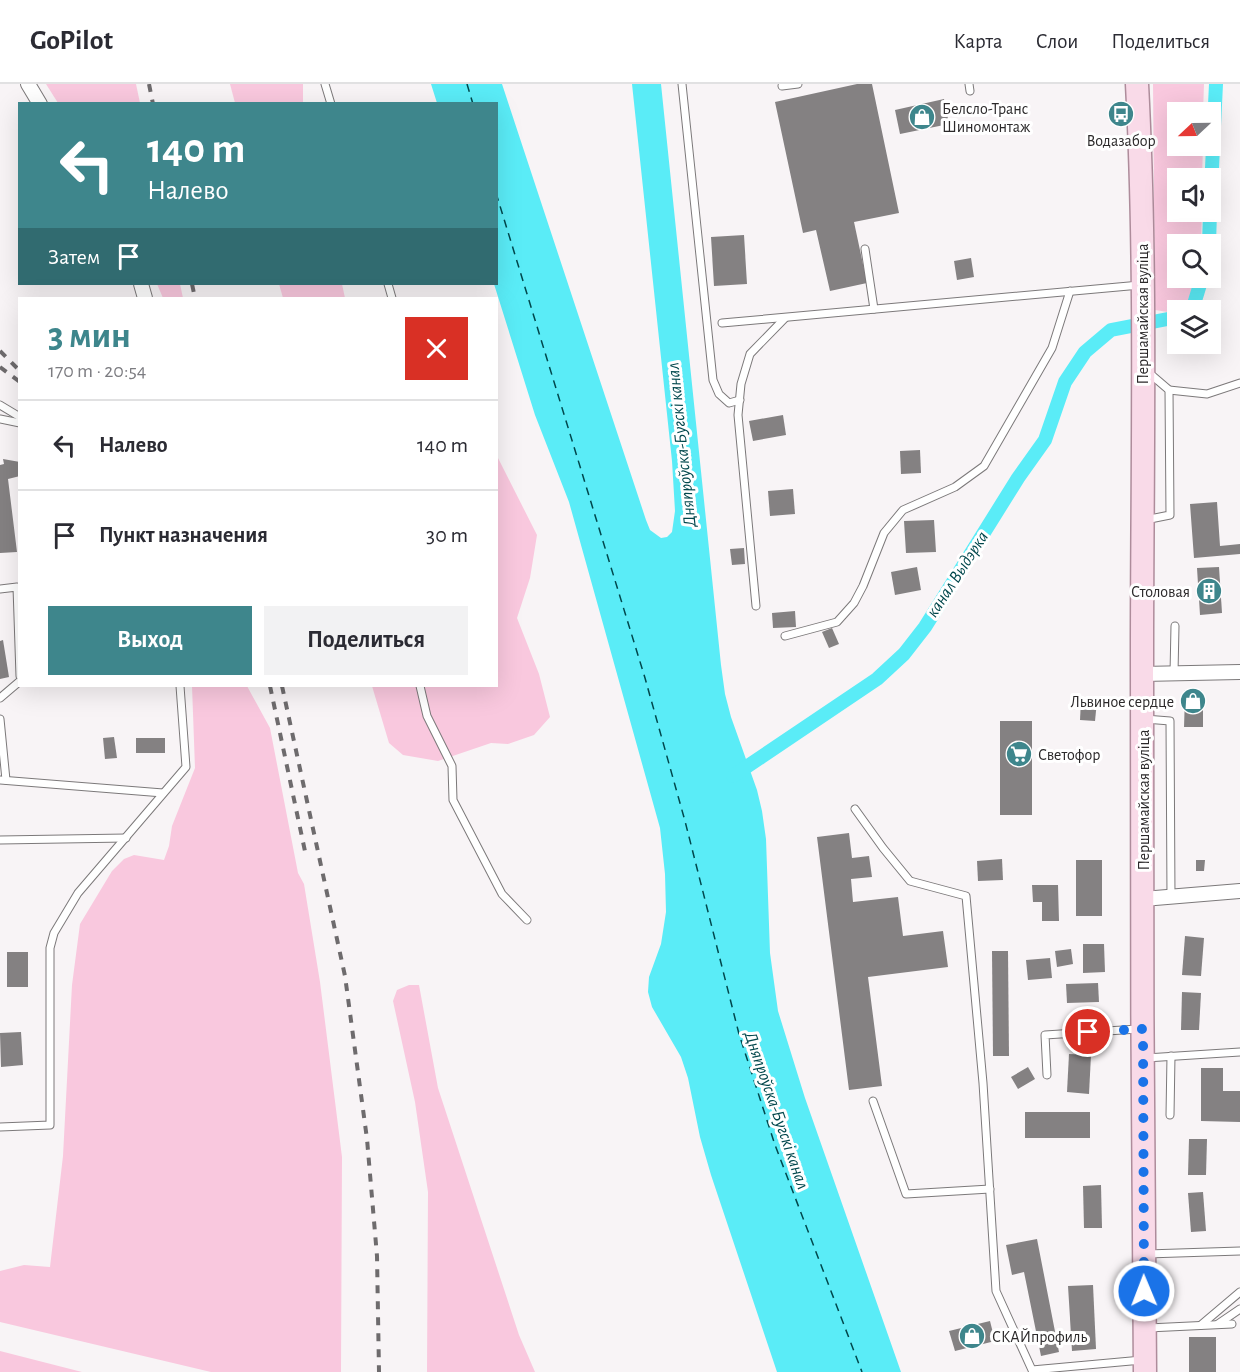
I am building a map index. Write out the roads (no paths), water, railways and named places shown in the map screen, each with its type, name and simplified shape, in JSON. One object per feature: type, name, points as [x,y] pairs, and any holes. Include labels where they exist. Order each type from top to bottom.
[{"type":"main road","name":"Першамайская вуліца","points":[[1137,84],[1141,149],[1143,344],[1145,1366]]},
{"type":"street","points":[[28,84],[39,102]]},
{"type":"street","points":[[1142,674],[1240,672]]},
{"type":"street","points":[[1143,899],[1240,891]]},
{"type":"lane","points":[[325,84],[331,102]]},
{"type":"lane","points":[[682,84],[713,380],[719,394],[729,403],[740,400]]},
{"type":"lane","points":[[782,86],[798,84]]},
{"type":"lane","points":[[866,249],[874,309]]},
{"type":"lane","points":[[722,323],[1070,291],[1142,293]]},
{"type":"lane","points":[[786,636],[837,622],[854,603],[884,533],[903,510],[955,487],[984,466],[1052,348],[1070,291]]},
{"type":"lane","points":[[756,606],[738,415],[741,384],[750,354],[784,318]]},
{"type":"lane","points":[[1143,367],[1169,390],[1207,394],[1240,382]]},
{"type":"lane","points":[[1142,520],[1170,515],[1169,390]]},
{"type":"lane","points":[[0,405],[18,416]]},
{"type":"lane","points":[[0,418],[18,422]]},
{"type":"lane","points":[[0,589],[17,587],[18,617]]},
{"type":"lane","points":[[1174,673],[1175,626]]},
{"type":"lane","points":[[0,698],[18,683]]},
{"type":"lane","points":[[0,1127],[50,1125],[50,948],[52,941],[63,916],[78,893],[186,767],[180,687]]},
{"type":"lane","points":[[420,687],[427,716],[452,766],[453,800],[502,894],[527,920]]},
{"type":"lane","points":[[1142,718],[1170,721],[1171,897]]},
{"type":"lane","points":[[0,719],[3,780],[163,793]]},
{"type":"lane","points":[[855,809],[910,881],[966,896],[983,1083],[996,1291],[1032,1370],[1145,1366]]},
{"type":"lane","points":[[0,840],[126,838]]},
{"type":"lane","points":[[1047,1075],[1045,1035],[1143,1029]]},
{"type":"lane","points":[[1143,1058],[1240,1052]]},
{"type":"lane","points":[[1170,1115],[1171,1056]]},
{"type":"lane","points":[[873,1101],[906,1194],[990,1189]]},
{"type":"lane","points":[[1144,1254],[1240,1251]]},
{"type":"lane","points":[[1201,1325],[1240,1292]]},
{"type":"lane","points":[[1218,1324],[1240,1309]]},
{"type":"lane","points":[[1145,1328],[1232,1324]]},
{"type":"water","name":"Дняпроўска-Бугскі канал","points":[[431,84],[502,84],[646,520],[650,530],[661,538],[667,537],[672,532],[675,511],[672,461],[632,84],[661,84],[721,665],[731,717],[757,790],[762,811],[766,839],[770,953],[778,1011],[805,1098],[901,1372],[777,1372],[711,1175],[681,1057],[652,1007],[648,992],[649,977],[661,944],[666,912],[660,828],[569,502],[535,415],[494,285],[498,285],[498,102],[437,102]]},
{"type":"waterway","name":"канал Выдэрка","points":[[1212,168],[1216,84]]},
{"type":"waterway","name":"канал Выдэрка","points":[[1209,234],[1210,222]]},
{"type":"waterway","name":"канал Выдэрка","points":[[1195,300],[1199,288]]},
{"type":"waterway","name":"канал Выдэрка","points":[[733,776],[877,679],[904,654],[925,627],[1018,478],[1045,440],[1065,382],[1085,352],[1111,330],[1167,319]]},
{"type":"railway","points":[[149,84],[153,102]]},
{"type":"railway","points":[[192,285],[195,297]]},
{"type":"railway","points":[[0,351],[18,369]]},
{"type":"railway","points":[[0,367],[18,380]]},
{"type":"railway","points":[[270,687],[306,856]]},
{"type":"railway","points":[[282,687],[345,976],[367,1139],[377,1256],[379,1372]]},
{"type":"place","name":"Водазабор","points":[[1121,114]]},
{"type":"place","name":"Белсло-Транс Шиномонтаж","points":[[922,117]]},
{"type":"place","name":"Столовая","points":[[1209,591]]},
{"type":"place","name":"Львиное сердце","points":[[1193,701]]},
{"type":"place","name":"Светофор","points":[[1019,754]]},
{"type":"place","name":"СКАЙпрофиль","points":[[972,1336]]}]
